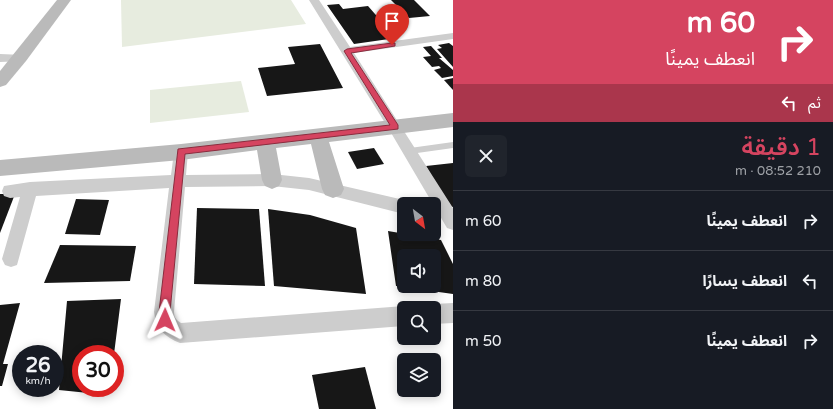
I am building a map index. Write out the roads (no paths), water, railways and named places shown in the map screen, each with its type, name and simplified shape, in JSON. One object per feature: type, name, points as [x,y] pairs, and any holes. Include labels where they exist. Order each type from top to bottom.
[{"type":"street","points":[[0,81],[20,58],[64,0]]},
{"type":"street","points":[[314,0],[410,151],[452,221]]},
{"type":"street","points":[[347,51],[453,36]]},
{"type":"street","points":[[0,58],[20,58]]},
{"type":"street","points":[[0,168],[181,152],[453,120]]},
{"type":"street","points":[[318,136],[333,189]]},
{"type":"street","points":[[265,142],[272,180]]},
{"type":"street","points":[[181,152],[164,312],[165,320],[169,327],[174,331],[180,333],[397,317]]},
{"type":"street","points":[[10,191],[178,181],[272,180],[333,189],[397,205]]},
{"type":"street","points":[[11,258],[30,189]]},
{"type":"street","points":[[441,217],[452,221]]},
{"type":"street","points":[[441,314],[453,313]]},
{"type":"lane","points":[[410,151],[453,145]]}]
